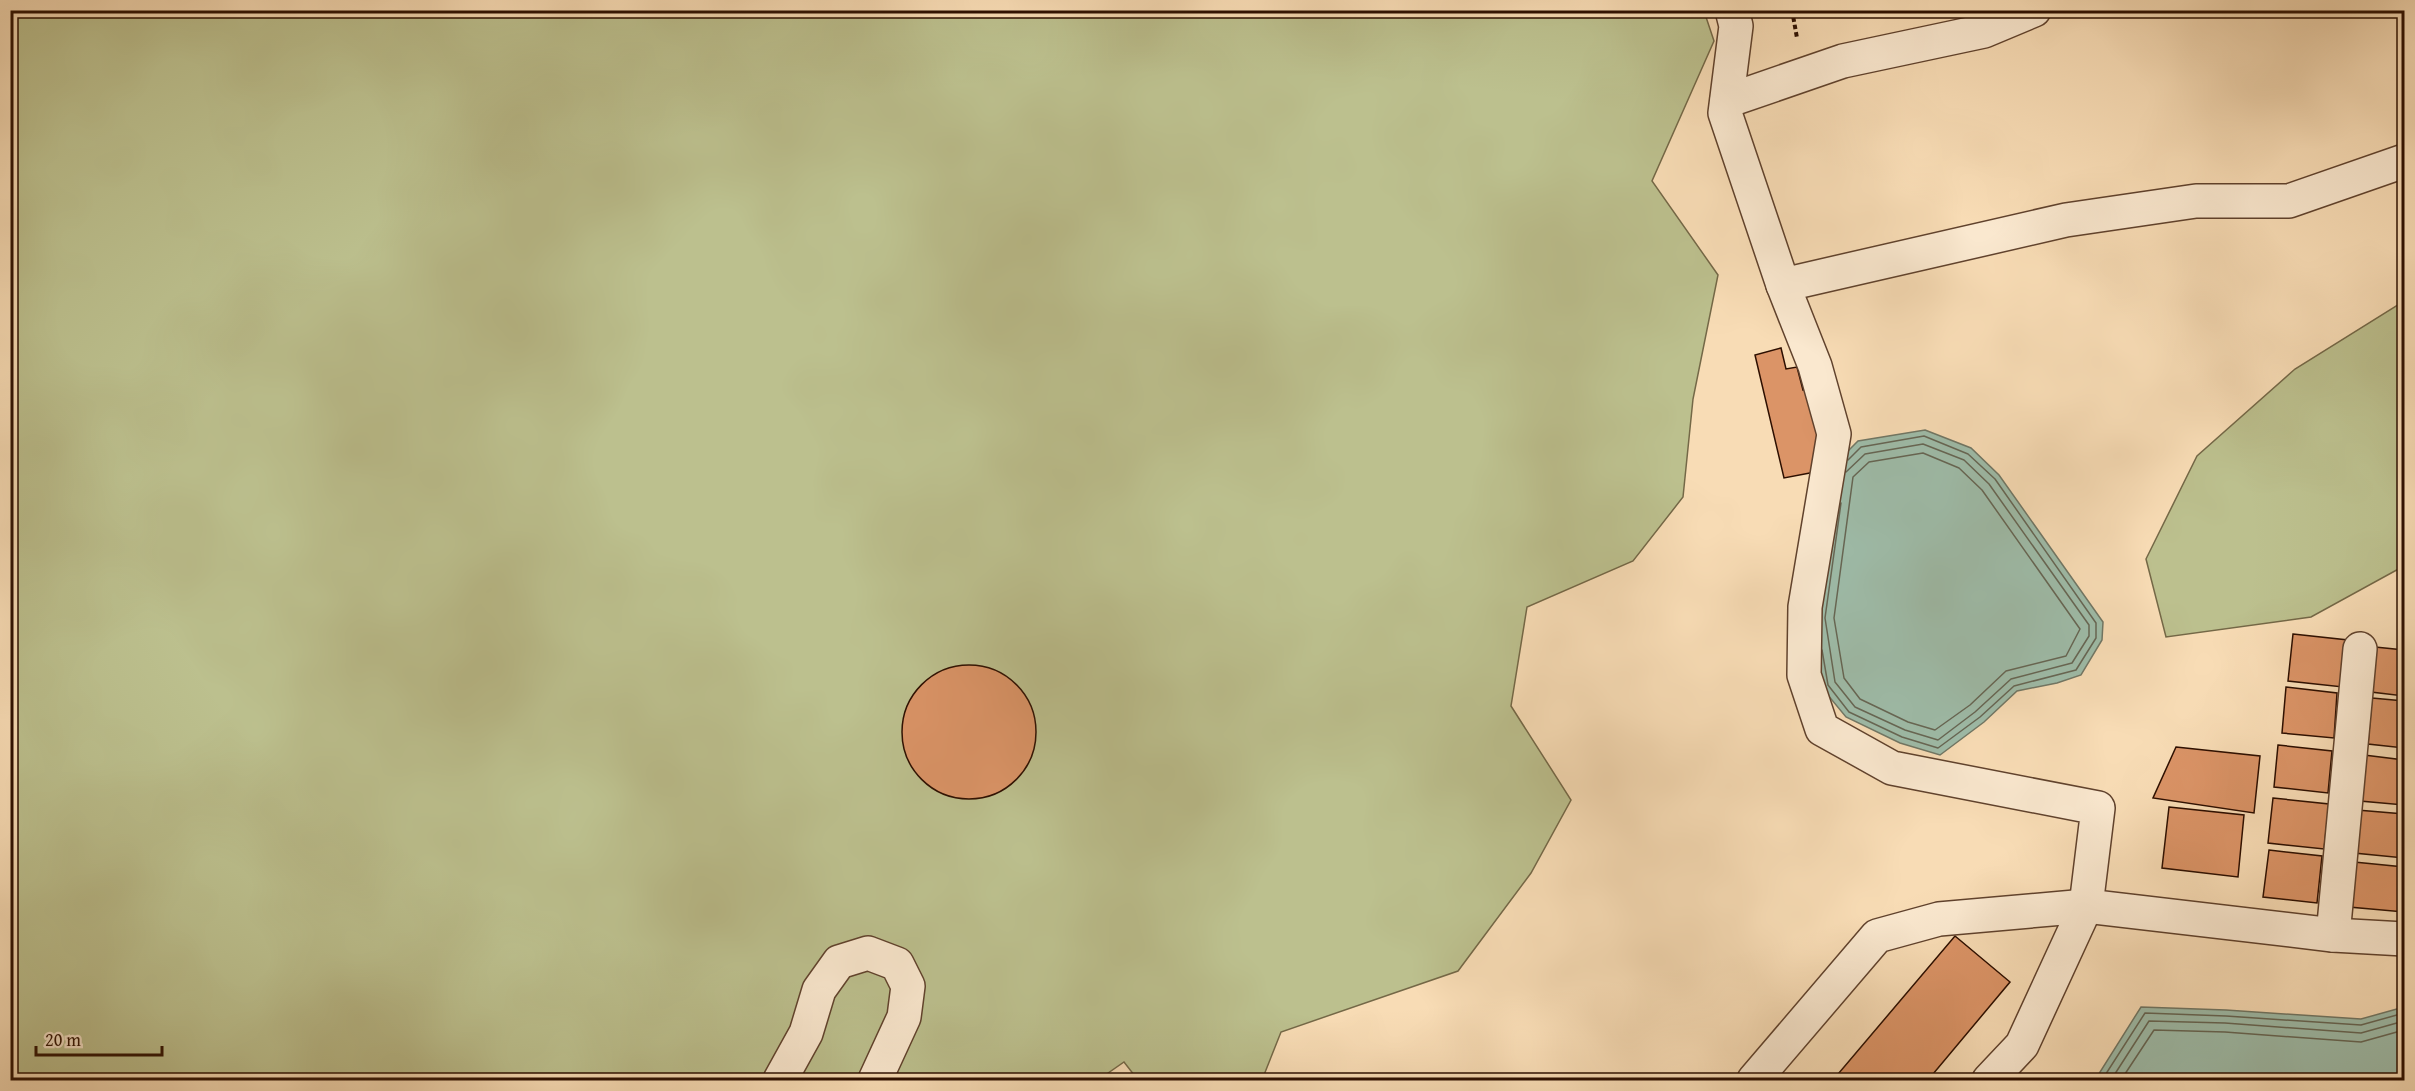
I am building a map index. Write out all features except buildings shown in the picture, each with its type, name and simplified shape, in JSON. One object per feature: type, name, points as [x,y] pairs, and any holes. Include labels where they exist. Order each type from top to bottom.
[{"type":"street","points":[[1732,10],[1736,26],[1725,113],[1783,285],[1815,366],[1834,434],[1805,607],[1804,675],[1822,729],[1892,768],[2098,808],[2086,906],[2022,1045],[1989,1080]]},
{"type":"street","points":[[1726,101],[1843,61],[1984,31],[2034,10]]},
{"type":"street","points":[[1783,285],[2066,220],[2196,201],[2289,201],[2404,161]]},
{"type":"street","points":[[2332,935],[2360,650]]},
{"type":"street","points":[[1754,1080],[1876,936],[1939,919],[2086,906],[2332,935],[2404,939]]},
{"type":"street","points":[[780,1080],[806,1033],[819,990],[839,962],[868,953],[897,963],[908,986],[904,1017],[875,1080]]},
{"type":"green space","points":[[10,11],[1704,11],[1714,41],[1652,181],[1718,275],[1693,399],[1683,497],[1633,561],[1527,607],[1511,706],[1571,800],[1531,873],[1458,971],[1281,1032],[1262,1080],[1138,1080],[1124,1062],[1098,1080],[11,1080]]},
{"type":"green space","points":[[2404,301],[2404,566],[2311,617],[2166,637],[2146,559],[2197,456],[2295,369]]},
{"type":"water","points":[[1925,430],[1971,448],[1999,475],[2103,622],[2102,640],[2081,675],[2057,683],[2017,691],[1984,722],[1940,755],[1900,743],[1846,717],[1822,688],[1811,619],[1832,467],[1858,441]]},
{"type":"water","points":[[2141,1007],[2361,1019],[2404,1007],[2404,1080],[2095,1080]]}]
